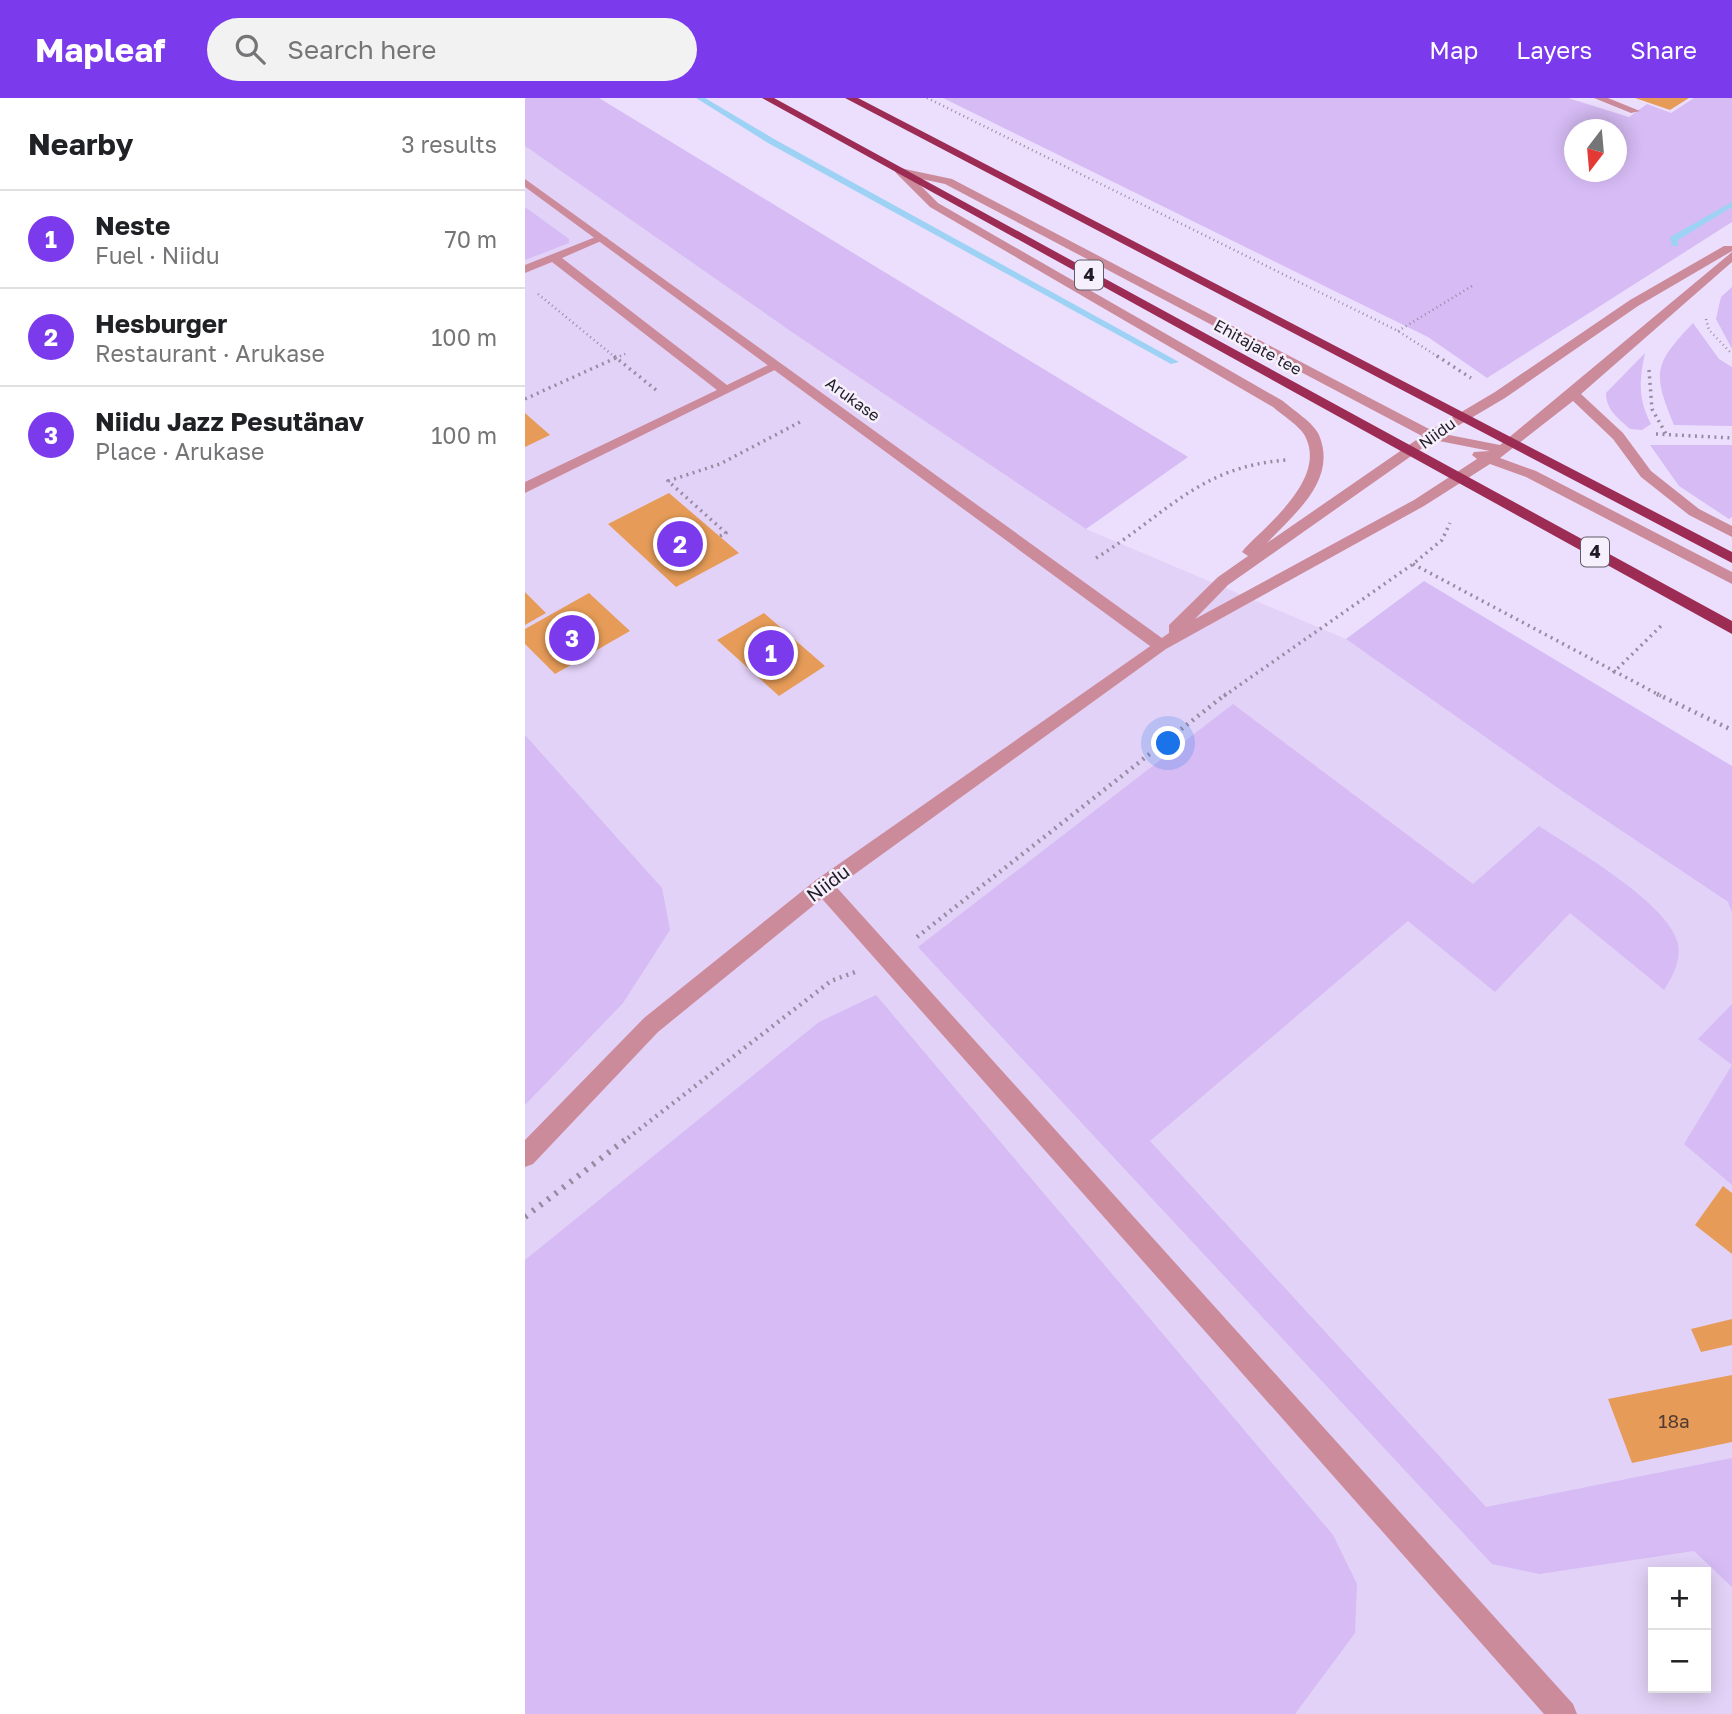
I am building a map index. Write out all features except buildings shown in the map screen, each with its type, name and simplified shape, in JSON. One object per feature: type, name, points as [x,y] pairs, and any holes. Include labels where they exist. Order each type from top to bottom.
[{"type":"highway","name":"Ehitajate tee","points":[[767,98],[900,172],[1423,443],[1458,477],[1732,628]]},
{"type":"highway","name":"Ehitajate tee","points":[[850,98],[1460,416],[1500,450],[1732,558]]},
{"type":"street","points":[[1599,98],[1635,110]]},
{"type":"street","points":[[900,172],[948,181],[1423,443],[1500,450],[1531,474],[1732,579]]},
{"type":"street","points":[[900,172],[934,205],[1278,404],[1312,435],[1316,460],[1309,490],[1223,581]]},
{"type":"street","name":"Arukase","points":[[525,182],[1160,645]]},
{"type":"street","points":[[525,269],[601,238]]},
{"type":"street","name":"Niidu","points":[[1160,645],[1223,581],[1460,416],[1500,395],[1634,303],[1732,246]]},
{"type":"street","name":"Niidu","points":[[525,1156],[651,1025],[823,886],[1160,645],[1419,503],[1500,450],[1573,394],[1732,256]]},
{"type":"street","points":[[553,257],[726,391]]},
{"type":"street","points":[[525,488],[777,366]]},
{"type":"street","points":[[1573,394],[1618,436],[1646,474],[1694,512],[1732,532]]},
{"type":"street","points":[[823,886],[1563,1714]]},
{"type":"path","points":[[927,98],[1211,241],[1398,331],[1500,395]]},
{"type":"path","points":[[1398,331],[1472,286]]},
{"type":"path","points":[[535,292],[663,397]]},
{"type":"path","points":[[1705,317],[1709,330],[1732,354]]},
{"type":"path","points":[[525,399],[659,339]]},
{"type":"path","points":[[1618,436],[1666,434],[1732,438]]},
{"type":"path","points":[[525,1217],[831,981],[888,960],[1235,687],[1413,564],[1443,540],[1450,523]]},
{"type":"path","points":[[1413,564],[1613,673],[1732,730]]},
{"type":"path","points":[[1613,673],[1664,624]]},
{"type":"shaded area","points":[[525,98],[599,98],[1188,457],[1086,529],[799,337],[525,146]]},
{"type":"shaded area","points":[[943,98],[1568,98],[1629,117],[1647,104],[1671,113],[1694,98],[1732,98],[1732,222],[1487,378],[1428,337]]},
{"type":"shaded area","points":[[525,146],[799,337],[1086,529],[1346,639],[1562,791],[1732,905],[1732,1714],[525,1714]]},
{"type":"shaded area","points":[[525,207],[569,239],[569,243],[525,260]]},
{"type":"shaded area","points":[[1732,287],[1732,349],[1716,319],[1721,297]]},
{"type":"shaded area","points":[[1693,323],[1719,359],[1732,367],[1732,426],[1674,425],[1667,407],[1660,380],[1664,359]]},
{"type":"shaded area","points":[[1645,353],[1641,390],[1651,424],[1642,430],[1630,429],[1610,409],[1606,393]]},
{"type":"shaded area","points":[[1650,445],[1732,445],[1732,517],[1729,519],[1679,486]]},
{"type":"shaded area","points":[[1424,581],[1732,766],[1732,912],[1728,902],[1562,791],[1346,639]]},
{"type":"shaded area","points":[[1233,704],[1473,884],[1539,826],[1640,895],[1671,928],[1678,944],[1677,962],[1664,990],[1570,913],[1495,992],[1408,921],[1150,1141],[1486,1507],[1732,1458],[1732,1587],[1694,1551],[1539,1574],[1492,1564],[918,947]]},
{"type":"shaded area","points":[[525,735],[662,888],[670,930],[623,1003],[525,1105]]},
{"type":"shaded area","points":[[876,995],[1333,1535],[1357,1584],[1355,1633],[1295,1714],[525,1714],[525,1260],[819,1022]]},
{"type":"shaded area","points":[[1732,1004],[1732,1065],[1698,1039]]},
{"type":"shaded area","points":[[1732,1065],[1732,1185],[1684,1144]]},
{"type":"waterway","points":[[700,98],[771,141],[1174,362]]},
{"type":"waterway","points":[[1675,244],[1673,239],[1732,204]]},
{"type":"place","name":"Hesburger","points":[[680,544]]},
{"type":"place","name":"Niidu Jazz Pesutänav","points":[[572,638]]},
{"type":"place","name":"Neste","points":[[771,653]]}]
